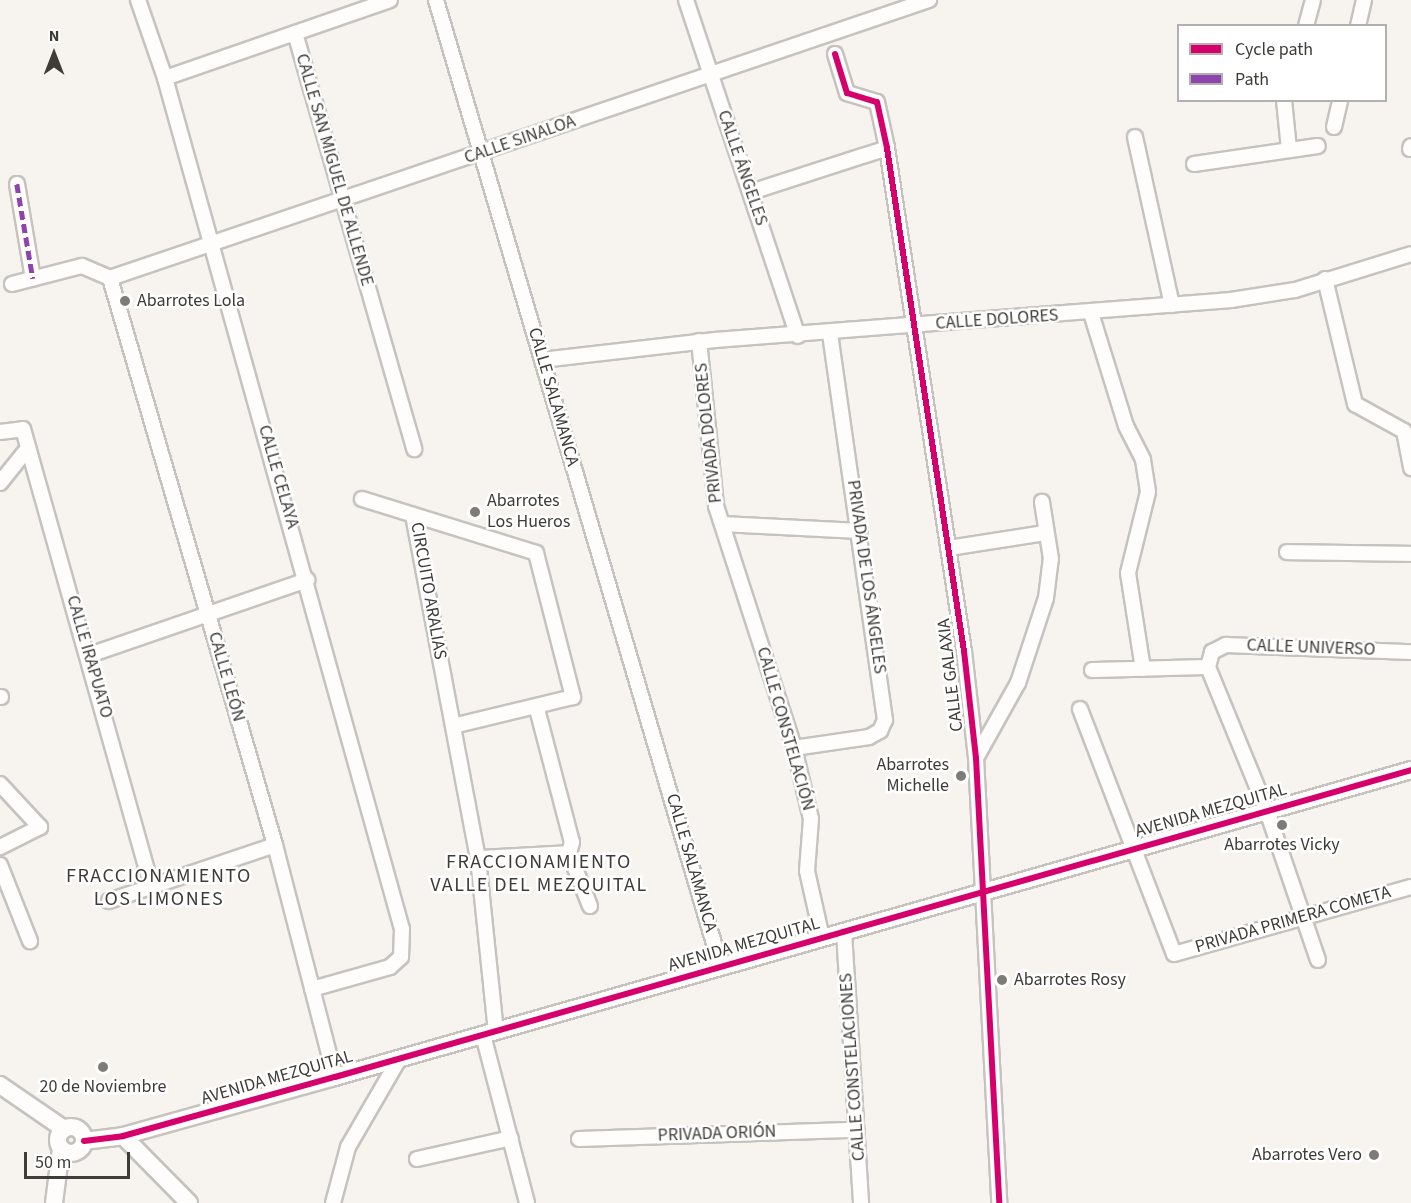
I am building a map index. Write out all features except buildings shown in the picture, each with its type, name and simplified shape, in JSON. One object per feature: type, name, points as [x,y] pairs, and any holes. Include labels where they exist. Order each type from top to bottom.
[{"type":"street","name":"CALLE CELAYA","points":[[138,0],[165,78],[213,246],[402,929],[401,957],[390,967],[312,990]]},
{"type":"street","name":"CALLE SALAMANCA","points":[[436,0],[721,967]]},
{"type":"street","name":"CALLE ÁNGELES","points":[[686,0],[798,336]]},
{"type":"street","name":"CALLE SINALOA","points":[[110,278],[213,246],[929,0]]},
{"type":"street","points":[[1307,24],[1313,0]]},
{"type":"street","points":[[1358,24],[1364,0]]},
{"type":"street","points":[[165,78],[384,1]]},
{"type":"street","name":"CALLE SAN MIGUEL DE ALLENDE","points":[[295,33],[414,449]]},
{"type":"street","name":"CALLE GALAXIA","points":[[835,54],[847,93],[877,102],[917,326],[949,548],[976,758],[999,1203]]},
{"type":"street","points":[[1284,102],[1289,149]]},
{"type":"street","points":[[1334,127],[1340,102]]},
{"type":"street","points":[[1135,137],[1172,305]]},
{"type":"street","points":[[1194,164],[1318,146]]},
{"type":"street","points":[[751,192],[887,148]]},
{"type":"street","points":[[17,184],[33,279]]},
{"type":"street","name":"CALLE DOLORES","points":[[542,360],[699,341],[830,334],[1091,313],[1295,290],[1411,254]]},
{"type":"street","points":[[12,284],[82,266],[110,278]]},
{"type":"street","name":"CALLE LEÓN","points":[[110,278],[275,845],[335,1077]]},
{"type":"street","points":[[1325,279],[1356,404],[1404,431],[1411,468]]},
{"type":"street","points":[[1091,313],[1126,426],[1143,460],[1148,492],[1128,573],[1143,669]]},
{"type":"street","name":"PRIVADA DE LOS ÁNGELES","points":[[794,748],[869,737],[880,731],[885,720],[860,531],[830,334]]},
{"type":"street","name":"PRIVADA DOLORES","points":[[699,341],[716,506],[722,524]]},
{"type":"street","name":"CALLE IRAPUATO","points":[[0,432],[22,429],[89,655],[152,887]]},
{"type":"street","points":[[0,483],[28,448]]},
{"type":"street","points":[[362,500],[413,514]]},
{"type":"street","points":[[976,758],[1018,683],[1046,598],[1050,559],[1041,502]]},
{"type":"street","name":"CIRCUITO ARALIAS","points":[[453,726],[537,709],[573,697],[536,553],[413,514],[453,726],[478,858],[489,1033],[510,1138],[527,1203]]},
{"type":"street","points":[[722,524],[860,531]]},
{"type":"street","name":"CALLE CONSTELACIÓN","points":[[722,524],[794,748],[811,819],[807,871],[822,938]]},
{"type":"street","points":[[949,548],[1045,533]]},
{"type":"street","points":[[1287,552],[1411,555]]},
{"type":"street","points":[[89,655],[307,580]]},
{"type":"street","name":"CALLE UNIVERSO","points":[[1208,667],[1212,652],[1226,645],[1411,652]]},
{"type":"street","points":[[1092,670],[1208,667],[1267,811],[1318,960]]},
{"type":"street","points":[[537,709],[572,842],[569,853],[590,906]]},
{"type":"street","points":[[1080,709],[1135,849]]},
{"type":"street","name":"AVENIDA MEZQUITAL","points":[[84,1142],[123,1136],[335,1077],[1411,770]]},
{"type":"street","points":[[0,784],[40,827],[0,847]]},
{"type":"street","points":[[109,901],[275,845]]},
{"type":"street","name":"PRIVADA PRIMERA COMETA","points":[[1135,849],[1174,954],[1411,887]]},
{"type":"street","points":[[478,858],[569,853]]},
{"type":"street","points":[[0,865],[30,941]]},
{"type":"street","name":"CALLE CONSTELACIONES","points":[[844,932],[861,1203]]},
{"type":"street","points":[[333,1203],[348,1147],[399,1059]]},
{"type":"street","points":[[0,1085],[64,1129],[78,1129],[84,1142],[74,1152],[61,1148]]},
{"type":"street","points":[[50,1202],[61,1148],[58,1139],[64,1129]]},
{"type":"street","name":"PRIVADA ORIÓN","points":[[579,1139],[856,1130]]},
{"type":"street","points":[[123,1136],[189,1203]]},
{"type":"street","points":[[417,1159],[510,1138]]},
{"type":"marked path","points":[[17,184],[33,279]]},
{"type":"cycle path","points":[[835,54],[847,93],[877,102],[887,148],[964,651],[976,758],[999,1203]]},
{"type":"cycle path","points":[[84,1141],[123,1136],[335,1077],[1411,770]]},
{"type":"place","name":"Abarrotes Lola","points":[[125,301]]},
{"type":"place","name":"Abarrotes Los Hueros","points":[[475,512]]},
{"type":"place","name":"Abarrotes Michelle","points":[[961,776]]},
{"type":"place","name":"Abarrotes Vicky","points":[[1282,825]]},
{"type":"place","name":"Abarrotes Rosy","points":[[1002,980]]},
{"type":"place","name":"20 de Noviembre","points":[[103,1067]]},
{"type":"place","name":"Abarrotes Vero","points":[[1374,1155]]},
{"type":"district","name":"FRACCIONAMIENTO VALLE DEL MEZQUITAL","points":[[539,874]]},
{"type":"district","name":"FRACCIONAMIENTO LOS LIMONES","points":[[159,888]]}]
